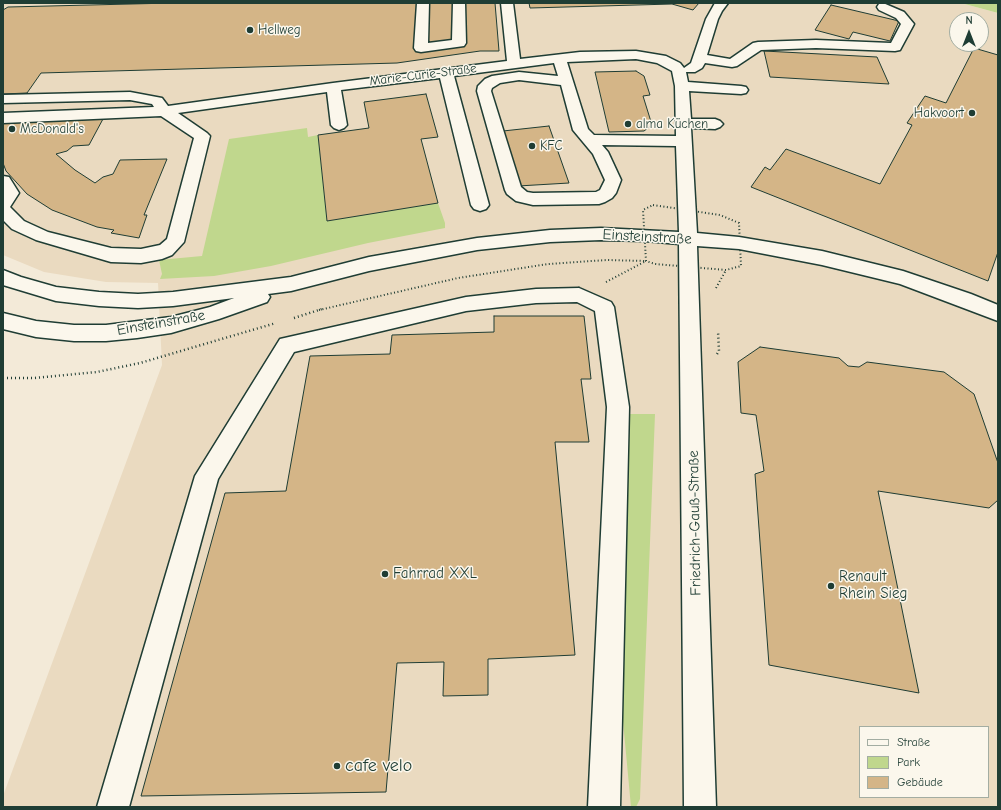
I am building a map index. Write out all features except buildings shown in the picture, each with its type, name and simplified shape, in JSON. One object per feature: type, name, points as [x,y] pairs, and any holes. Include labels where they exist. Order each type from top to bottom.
[{"type":"street","points":[[423,3],[420,48],[459,43],[459,3]]},
{"type":"street","points":[[506,3],[514,64]]},
{"type":"street","points":[[688,238],[684,123],[682,86],[679,71],[694,67],[699,58],[712,19],[716,10],[722,3]]},
{"type":"street","points":[[699,58],[732,63],[758,46],[816,44],[895,47],[908,24],[900,15],[883,7]]},
{"type":"street","name":"Marie-Curie-Straße","points":[[160,106],[333,87],[559,58],[636,54],[661,59],[675,66],[679,71]]},
{"type":"street","points":[[559,58],[581,130],[600,152],[613,180],[610,189],[606,194],[598,198],[533,200],[522,197],[513,190],[484,91],[485,86],[497,79],[519,76],[566,81]]},
{"type":"street","points":[[446,73],[480,205]]},
{"type":"street","points":[[682,86],[741,90]]},
{"type":"street","points":[[333,87],[339,125]]},
{"type":"street","points":[[3,99],[130,96],[160,106],[202,136],[175,242],[166,250],[156,254],[141,256],[111,254],[74,246],[42,236],[18,225],[3,210]]},
{"type":"street","points":[[3,118],[90,115],[160,106]]},
{"type":"street","points":[[3,112],[79,110],[114,112]]},
{"type":"street","points":[[684,123],[715,124]]},
{"type":"street","points":[[590,140],[684,141]]},
{"type":"street","points":[[3,181],[11,193],[3,204]]},
{"type":"street","name":"Einsteinstraße","points":[[3,278],[56,294],[99,299],[138,301],[173,299],[291,284],[369,264],[422,253],[509,239],[601,234],[688,238],[764,247],[822,258],[903,278],[964,299],[998,313]]},
{"type":"street","name":"Friedrich-Gauß-Straße","points":[[688,238],[700,807]]},
{"type":"street","name":"Einsteinstraße","points":[[3,321],[36,329],[74,333],[106,333],[137,330],[171,325],[212,314],[253,300],[291,284]]},
{"type":"street","points":[[113,807],[207,476],[287,345],[466,304],[536,296],[579,295],[604,307],[618,407],[604,807]]},
{"type":"path","points":[[579,295],[646,261]]},
{"type":"path","points":[[741,266],[748,267]]},
{"type":"path","points":[[3,378],[34,378],[97,372],[140,363]]},
{"type":"shaded area","points":[[3,3],[961,3],[998,13],[998,807],[3,807],[3,796],[162,365],[158,283],[106,282],[44,272],[3,255]]},
{"type":"green space","points":[[961,3],[998,3],[998,13]]},
{"type":"green space","points":[[307,128],[308,137],[318,135],[327,221],[438,203],[445,223],[445,228],[368,243],[271,266],[214,276],[160,279],[162,274],[159,260],[202,256],[229,139]]},
{"type":"green space","points":[[630,414],[655,414],[640,799],[636,807],[631,807],[620,689]]},
{"type":"place","name":"Hellweg","points":[[250,30]]},
{"type":"place","name":"Hakvoort","points":[[972,113]]},
{"type":"place","name":"alma Küchen","points":[[628,124]]},
{"type":"place","name":"McDonald's","points":[[12,129]]},
{"type":"place","name":"KFC","points":[[532,146]]},
{"type":"place","name":"Fahrrad XXL","points":[[385,574]]},
{"type":"place","name":"Renault Rhein Sieg","points":[[831,586]]},
{"type":"place","name":"cafe velo","points":[[337,766]]}]
